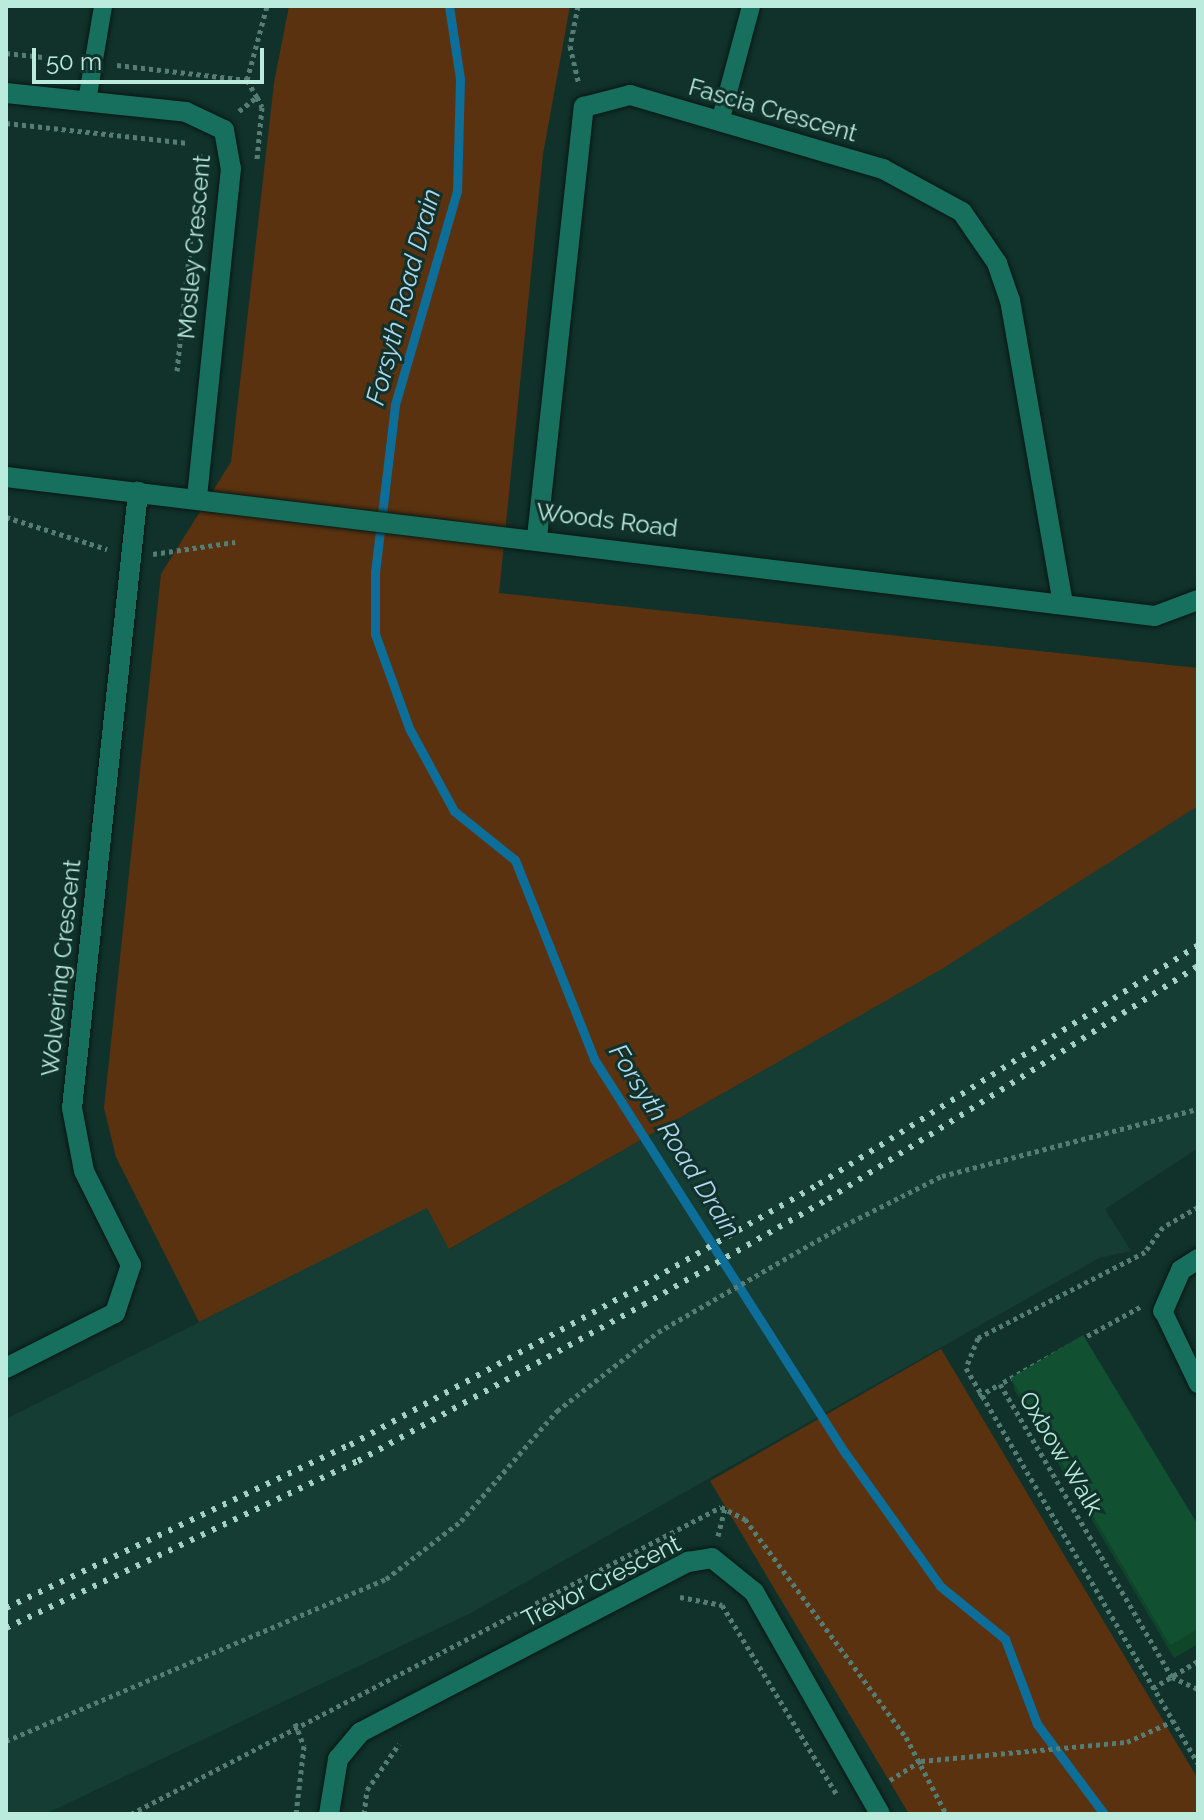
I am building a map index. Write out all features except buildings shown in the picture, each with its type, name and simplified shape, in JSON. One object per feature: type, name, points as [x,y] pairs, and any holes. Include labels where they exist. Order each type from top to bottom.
[{"type":"street","name":"Mosley Crescent","points":[[6,93],[186,112],[217,124],[230,148],[231,168],[197,498]]},
{"type":"street","name":"Fascia Crescent","points":[[584,107],[630,95],[883,169],[962,212],[997,263],[1010,300],[1063,604]]},
{"type":"street","points":[[531,537],[584,107]]},
{"type":"street","name":"Woods Road","points":[[6,477],[531,537],[1155,616],[1198,600]]},
{"type":"street","name":"Wolvering Crescent","points":[[6,1368],[115,1313],[131,1265],[84,1171],[72,1108],[138,492]]},
{"type":"street","points":[[1163,1311],[1181,1270],[1198,1259]]},
{"type":"street","name":"Trevor Crescent","points":[[329,1814],[338,1759],[361,1732],[688,1562],[712,1558],[754,1592],[880,1814]]},
{"type":"lane","points":[[87,101],[91,62],[103,6]]},
{"type":"lane","points":[[720,122],[751,6]]},
{"type":"lane","points":[[1163,1311],[1198,1384]]},
{"type":"path","points":[[256,168],[257,97],[247,80],[267,6]]},
{"type":"path","points":[[578,6],[570,46],[584,107]]},
{"type":"path","points":[[6,53],[247,80]]},
{"type":"path","points":[[6,123],[195,144],[217,124],[257,97]]},
{"type":"path","points":[[177,371],[200,152],[195,144]]},
{"type":"path","points":[[6,517],[104,549]]},
{"type":"path","points":[[169,555],[235,542]]},
{"type":"path","points":[[6,1741],[386,1579],[461,1521],[557,1411],[658,1332],[837,1229],[942,1176],[1198,1109]]},
{"type":"path","points":[[1198,1207],[1163,1227],[1145,1252],[978,1338],[966,1368],[979,1396],[1198,1763]]},
{"type":"path","name":"Oxbow Walk","points":[[1163,1311],[1132,1305],[1000,1384],[1172,1677]]},
{"type":"path","points":[[979,1396],[1000,1384]]},
{"type":"path","points":[[131,1814],[213,1776],[295,1723],[464,1642],[703,1511],[725,1507],[745,1519],[921,1761],[946,1814]]},
{"type":"path","points":[[671,1602],[685,1595],[722,1605],[844,1807]]},
{"type":"path","points":[[1153,1688],[1198,1661]]},
{"type":"path","points":[[1172,1677],[1198,1689]]},
{"type":"path","points":[[921,1761],[1127,1742],[1173,1721]]},
{"type":"path","points":[[295,1723],[304,1746],[296,1814]]},
{"type":"path","points":[[364,1814],[367,1790],[396,1746],[410,1739]]},
{"type":"shaded area","points":[[289,6],[570,6],[543,154],[499,593],[1198,668],[1198,806],[942,969],[449,1249],[427,1208],[199,1322],[116,1157],[104,1108],[161,574],[231,462],[274,83]]},
{"type":"shaded area","points":[[1198,806],[1198,1148],[1105,1209],[1131,1251],[1099,1258],[471,1613],[45,1814],[6,1814],[6,1419],[427,1208],[450,1249],[942,969]]},
{"type":"shaded area","points":[[941,1349],[1198,1779],[1198,1814],[909,1814],[710,1481]]},
{"type":"waterway","name":"Forsyth Road Drain","points":[[449,6],[460,79],[457,191],[395,405],[375,573],[375,634],[409,728],[454,811],[515,860],[594,1059],[846,1454],[940,1586],[1005,1639],[1037,1724],[1104,1814]]},
{"type":"railway","points":[[6,1608],[350,1445],[634,1290],[819,1184],[1198,945]]},
{"type":"railway","points":[[6,1628],[358,1461],[643,1305],[828,1199],[1198,966]]}]
